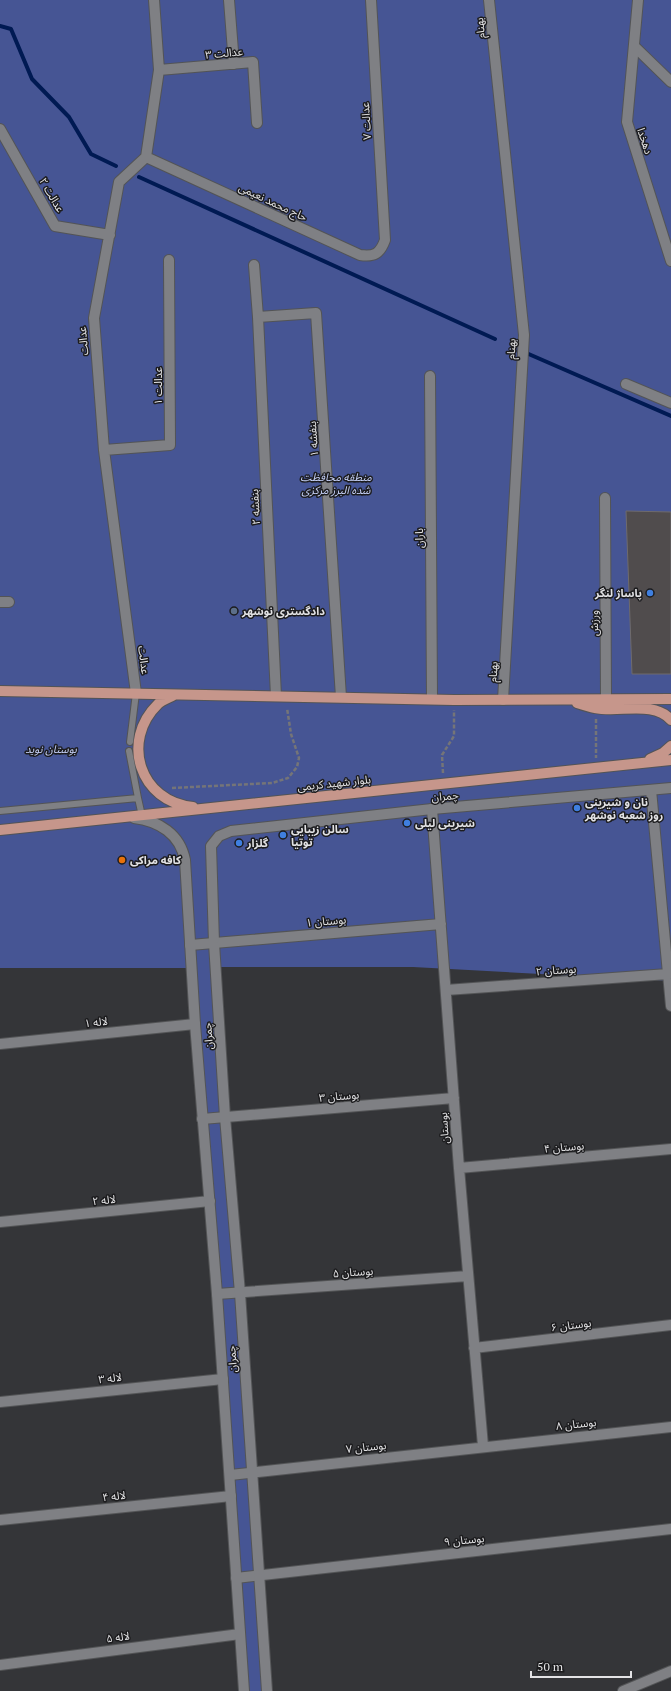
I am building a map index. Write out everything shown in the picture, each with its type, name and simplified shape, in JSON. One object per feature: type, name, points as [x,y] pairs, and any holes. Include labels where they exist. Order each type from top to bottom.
[{"type":"main road","points":[[0,691],[341,696],[454,700],[671,699]]},
{"type":"main road","points":[[176,694],[159,703],[146,717],[139,735],[139,761],[143,773],[154,789],[169,801],[207,809]]},
{"type":"main road","points":[[569,700],[596,709],[648,710],[665,713],[671,720]]},
{"type":"main road","points":[[639,763],[663,753],[671,746]]},
{"type":"main road","name":"بلوار شهید کریمی","points":[[0,830],[128,818],[671,760]]},
{"type":"street","points":[[146,157],[159,70],[154,0]]},
{"type":"street","points":[[229,0],[234,64]]},
{"type":"street","name":"۷ عدالت","points":[[371,0],[385,240]]},
{"type":"street","name":"بهنام","points":[[489,0],[524,335],[503,700]]},
{"type":"street","name":"دهخدا","points":[[638,0],[627,122],[671,261]]},
{"type":"street","points":[[634,46],[671,82]]},
{"type":"street","name":"عدالت ۳","points":[[159,70],[253,62],[257,123]]},
{"type":"street","name":"عدالت ۲","points":[[0,129],[55,226],[110,235]]},
{"type":"street","name":"حاج محمد نعیمی","points":[[146,157],[360,255],[369,256],[377,254],[385,240]]},
{"type":"street","name":"عدالت","points":[[136,693],[104,450],[94,318],[119,182],[146,157]]},
{"type":"street","name":"عدالت ۱","points":[[104,450],[170,445],[169,260]]},
{"type":"street","points":[[254,265],[258,317]]},
{"type":"street","name":"بنفشه ۱","points":[[258,317],[316,313],[341,696]]},
{"type":"street","name":"بنفشه ۲","points":[[258,317],[276,696]]},
{"type":"street","name":"باران","points":[[430,376],[432,699]]},
{"type":"street","points":[[626,384],[671,403]]},
{"type":"street","name":"ورزش","points":[[605,498],[606,699]]},
{"type":"street","name":"چمران","points":[[267,1691],[240,1293],[225,1117],[210,852],[213,842],[219,836],[231,831],[432,809],[671,788]]},
{"type":"street","points":[[651,790],[671,1006]]},
{"type":"street","name":"بوستان","points":[[432,809],[459,1168],[483,1446]]},
{"type":"street","name":"چمران","points":[[128,818],[156,823],[169,831],[182,848],[185,860],[195,1024],[217,1294],[244,1691]]},
{"type":"street","name":"بوستان ۱","points":[[190,945],[441,924]]},
{"type":"street","name":"بوستان ۲","points":[[446,990],[668,974]]},
{"type":"street","name":"لاله ۱","points":[[0,1044],[195,1024]]},
{"type":"street","name":"بوستان ۳","points":[[202,1119],[454,1098]]},
{"type":"street","name":"بوستان ۴","points":[[459,1168],[671,1149]]},
{"type":"street","name":"لاله ۲","points":[[0,1222],[210,1201]]},
{"type":"street","name":"بوستان ۵","points":[[217,1294],[468,1276]]},
{"type":"street","name":"بوستان ۶","points":[[474,1348],[671,1325]]},
{"type":"street","name":"لاله ۳","points":[[0,1402],[223,1379]]},
{"type":"street","name":"بوستان ۸","points":[[483,1446],[671,1427]]},
{"type":"street","name":"بوستان ۷","points":[[230,1475],[483,1446]]},
{"type":"street","name":"لاله ۴","points":[[0,1520],[231,1496]]},
{"type":"street","name":"بوستان ۹","points":[[236,1578],[671,1529]]},
{"type":"street","name":"لاله ۵","points":[[0,1665],[240,1634]]},
{"type":"street","points":[[623,1691],[671,1671]]},
{"type":"lane","points":[[130,742],[136,693]]},
{"type":"lane","points":[[129,751],[142,816]]},
{"type":"lane","points":[[0,811],[138,798]]},
{"type":"path","points":[[154,789],[272,783],[288,778],[297,767],[299,758],[288,719],[286,696]]},
{"type":"path","points":[[444,784],[442,755],[454,736],[454,700]]},
{"type":"path","points":[[596,709],[596,768]]},
{"type":"green space","name":"منطقه محافظت شده البرز مرکزی","points":[[0,0],[671,0],[671,981],[413,967],[214,967],[224,1116],[202,1118],[192,968],[0,968]]},
{"type":"green space","points":[[223,1118],[238,1291],[218,1293],[203,1120]]},
{"type":"green space","points":[[239,1294],[251,1471],[231,1474],[218,1295]]},
{"type":"green space","points":[[251,1474],[257,1574],[237,1576],[231,1476]]},
{"type":"green space","points":[[258,1577],[266,1691],[246,1691],[238,1579]]},
{"type":"building","name":"پاساژ لنگر","points":[[626,511],[671,512],[671,674],[632,674]]},
{"type":"waterway","points":[[0,26],[11,29],[32,79],[69,117],[91,154],[116,166]]},
{"type":"waterway","points":[[139,177],[495,339]]},
{"type":"waterway","points":[[524,352],[671,416]]},
{"type":"place","name":"پاساژ لنگر","points":[[650,593]]},
{"type":"place","name":"دادگستری نوشهر","points":[[234,611]]},
{"type":"place","name":"نان و شیرینی روز شعبه نوشهر","points":[[577,808]]},
{"type":"place","name":"شیرینی لیلی","points":[[407,823]]},
{"type":"place","name":"سالن زیبایی توتیا","points":[[283,835]]},
{"type":"place","name":"گلزار","points":[[239,843]]},
{"type":"place","name":"کافه مراکی","points":[[122,860]]},
{"type":"park label","name":"بوستان نوید","points":[[51,749]]}]
